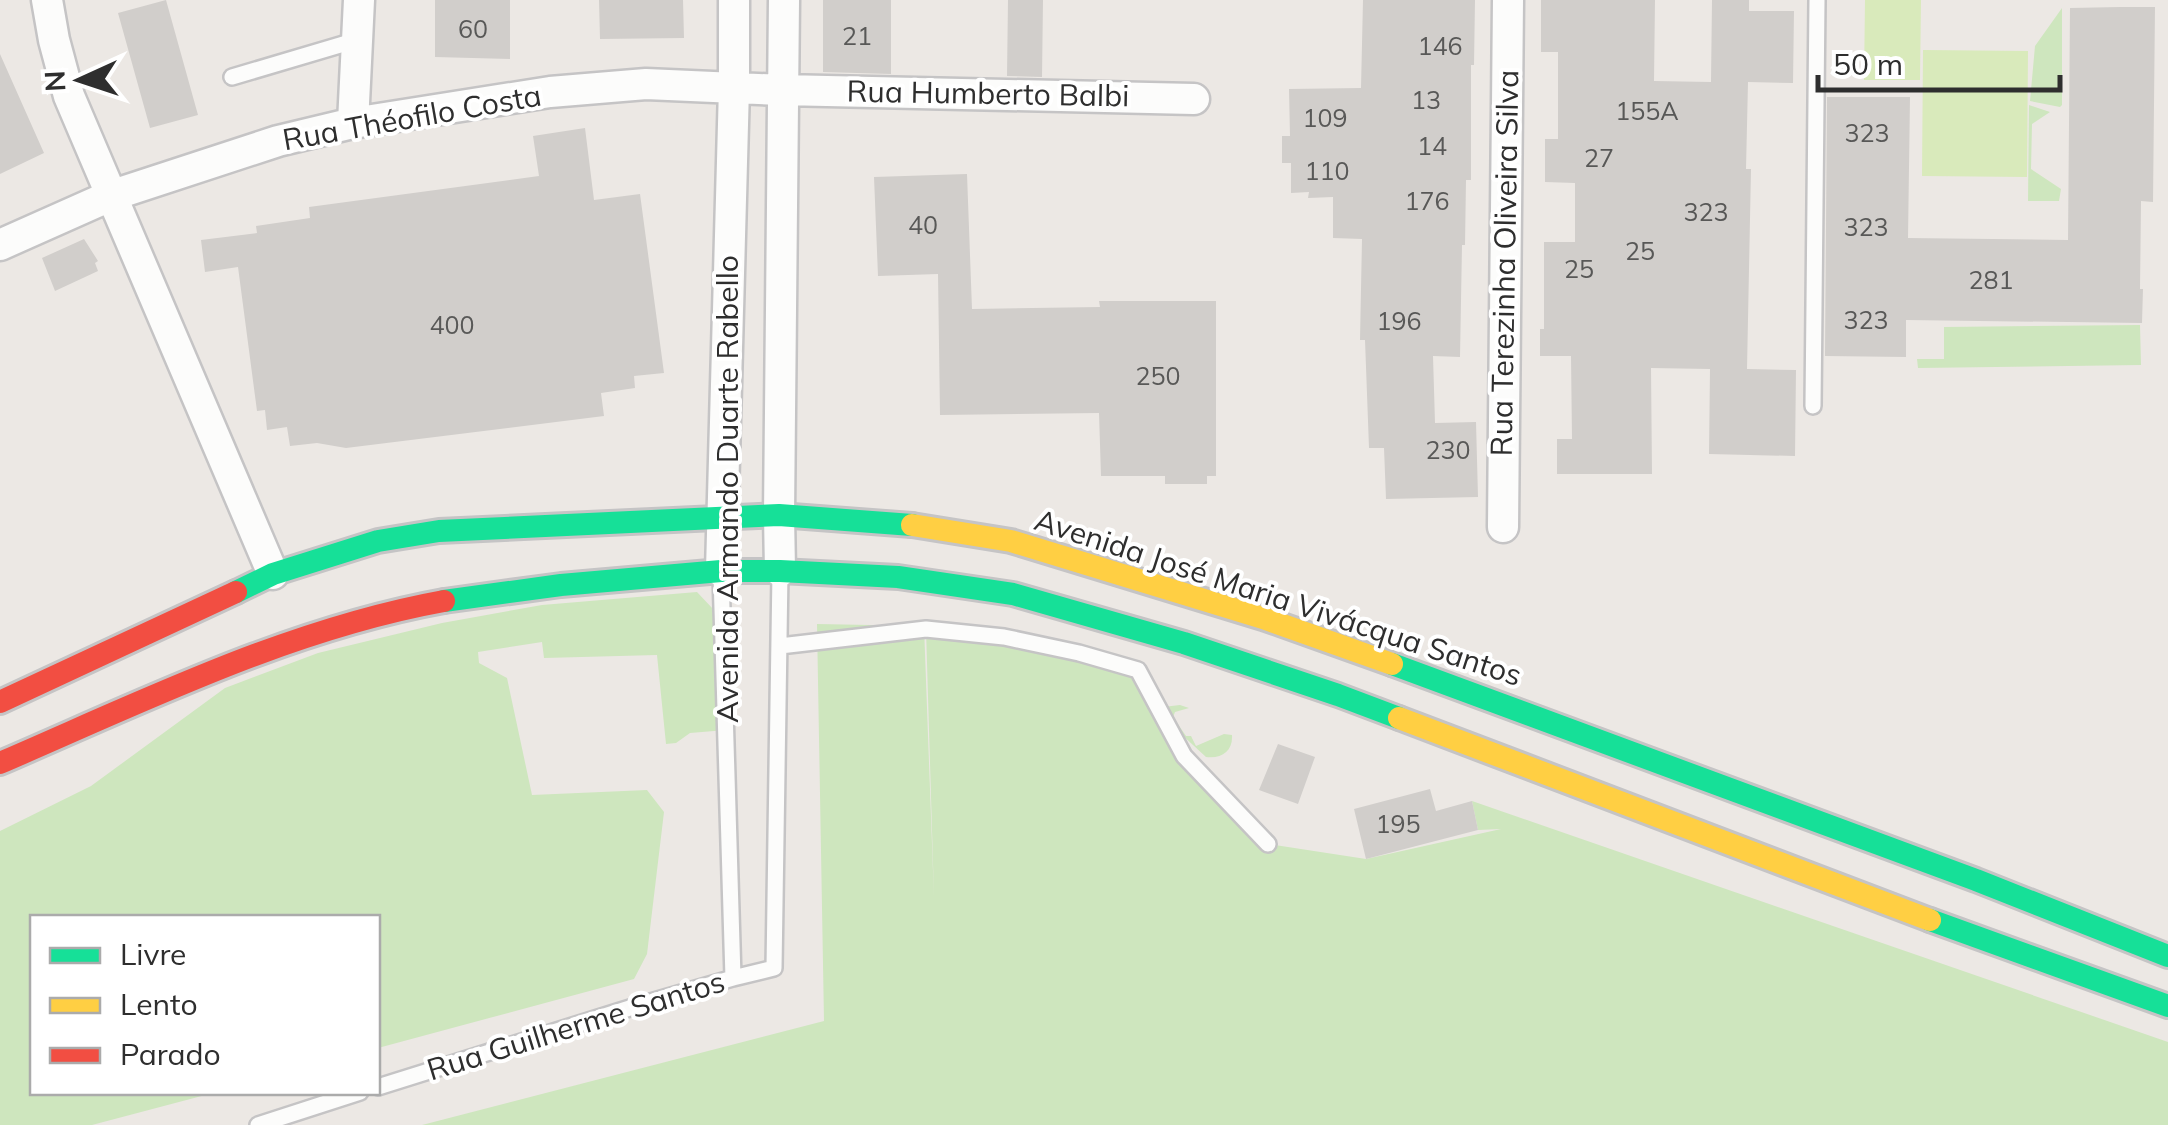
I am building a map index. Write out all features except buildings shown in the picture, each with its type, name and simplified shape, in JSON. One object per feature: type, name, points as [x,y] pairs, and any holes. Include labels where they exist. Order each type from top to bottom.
[{"type":"main road","name":"Avenida José Maria Vivácqua Santos","points":[[0,702],[272,574],[378,541],[439,531],[722,516],[778,515],[916,525],[1011,541],[1264,618],[1539,716],[2168,956]]},
{"type":"main road","points":[[0,763],[278,647],[357,620],[440,601],[721,571],[898,577],[1013,594],[1184,642],[1338,695],[1998,946],[2168,1006]]},
{"type":"street","points":[[48,0],[69,96],[272,574]]},
{"type":"street","points":[[354,124],[359,0]]},
{"type":"street","name":"Avenida Armando Duarte Rabello","points":[[721,571],[734,0]]},
{"type":"street","name":"Avenida Armando Duarte Rabello","points":[[780,571],[784,0]]},
{"type":"street","name":"Rua Terezinha Oliveira Silva","points":[[1503,527],[1508,0]]},
{"type":"street","name":"Rua Théofilo Costa","points":[[0,246],[110,196],[278,142],[354,124],[550,92],[646,84],[782,90]]},
{"type":"street","name":"Rua Humberto Balbi","points":[[782,90],[1194,98]]},
{"type":"lane","points":[[1813,406],[1817,0]]},
{"type":"lane","points":[[232,77],[357,40]]},
{"type":"lane","name":"Avenida Armando Duarte Rabello","points":[[721,571],[733,978]]},
{"type":"lane","name":"Avenida Armando Duarte Rabello","points":[[774,968],[780,571]]},
{"type":"lane","points":[[780,646],[926,629],[1004,638],[1138,670],[1184,756],[1268,844]]},
{"type":"lane","name":"Rua Guilherme Santos","points":[[380,1086],[774,968]]},
{"type":"lane","points":[[258,1125],[351,1095]]},
{"type":"green space","points":[[1865,0],[1921,0],[1920,80],[1864,80]]},
{"type":"green space","points":[[2062,8],[2060,107],[2030,101],[2035,46]]},
{"type":"green space","points":[[1923,50],[2028,51],[2027,177],[1922,176]]},
{"type":"green space","points":[[2029,105],[2050,112],[2032,124],[2031,169],[2061,189],[2059,201],[2028,201]]},
{"type":"green space","points":[[2140,325],[2141,365],[1918,368],[1917,359],[1944,359],[1944,327]]},
{"type":"green space","points":[[697,592],[713,609],[726,730],[690,733],[676,743],[666,744],[657,655],[544,658],[542,642],[478,652],[479,663],[507,678],[532,795],[647,790],[664,812],[647,954],[634,979],[380,1047],[380,915],[30,915],[30,1095],[205,1095],[92,1125],[0,1125],[0,831],[91,786],[225,688],[318,653],[442,623],[542,605]]},
{"type":"green space","points":[[817,624],[924,626],[934,898],[926,629],[1138,670],[1163,707],[1189,708],[1175,712],[1173,717],[1196,746],[1224,734],[1232,735],[1225,753],[1206,757],[1167,721],[1184,756],[1268,844],[1366,859],[1501,829],[1478,830],[1472,801],[2168,1042],[2168,1125],[422,1125],[824,1021]]},
{"type":"traffic: fast","points":[[236,592],[273,574],[378,541],[439,531],[779,515],[912,525]]},
{"type":"traffic: fast","points":[[444,601],[561,585],[721,571],[898,577],[1013,594],[1184,643],[1399,718]]},
{"type":"traffic: fast","points":[[1392,664],[1976,880],[2168,956]]},
{"type":"traffic: fast","points":[[1930,920],[2168,1006]]},
{"type":"traffic: slow","points":[[912,525],[1011,541],[1263,618],[1392,664]]},
{"type":"traffic: slow","points":[[1399,718],[1930,920]]},
{"type":"traffic: jam","points":[[0,702],[236,592]]},
{"type":"traffic: jam","points":[[0,763],[273,648],[386,613],[444,601]]}]
